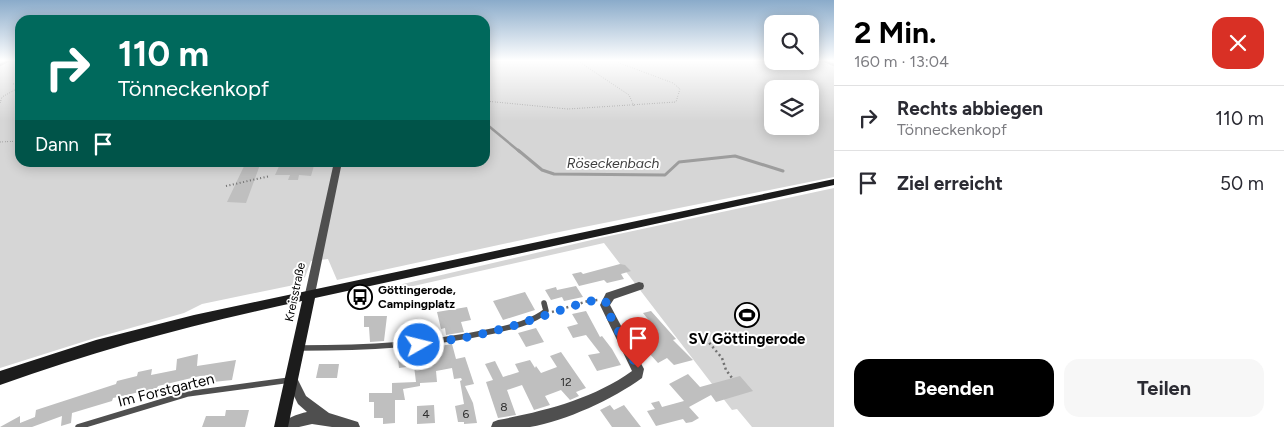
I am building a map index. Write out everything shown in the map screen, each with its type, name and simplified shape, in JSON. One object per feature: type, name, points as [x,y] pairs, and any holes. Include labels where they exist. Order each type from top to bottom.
[{"type":"main road","points":[[0,378],[58,358],[127,338],[310,294],[834,182]]},
{"type":"main road","name":"Kreisstraße","points":[[281,427],[310,294]]},
{"type":"street","name":"Kreisstraße","points":[[310,294],[337,167]]},
{"type":"street","points":[[498,427],[529,421],[569,408],[617,388],[638,374],[638,368],[606,308],[606,301],[610,296],[639,286]]},
{"type":"street","points":[[291,379],[302,400],[324,417],[354,427]]},
{"type":"street","points":[[287,427],[300,420],[324,417]]},
{"type":"lane","points":[[298,348],[377,348],[419,345],[480,334],[510,327],[542,316],[546,312],[544,303]]},
{"type":"lane","name":"Im Forstgarten","points":[[78,427],[187,394],[291,379]]},
{"type":"path","points":[[607,81],[629,95],[634,106]]},
{"type":"path","points":[[490,101],[568,109],[676,102],[680,89],[667,81]]},
{"type":"path","points":[[0,103],[2,97],[15,90]]},
{"type":"path","points":[[0,142],[15,141]]},
{"type":"path","points":[[226,186],[270,176]]},
{"type":"path","points":[[542,316],[588,301],[606,301]]},
{"type":"path","points":[[706,340],[722,358],[726,370],[732,378]]},
{"type":"shaded area","points":[[0,81],[15,81],[15,167],[490,167],[490,81],[764,81],[764,135],[819,135],[819,81],[834,81],[834,177],[554,233],[337,280],[328,259],[311,261],[305,277],[294,285],[202,304],[184,313],[95,338],[0,368]]},
{"type":"shaded area","name":"SV Göttingerode","points":[[834,188],[834,427],[752,427],[737,409],[732,410],[604,243],[378,294],[377,290],[600,238]]},
{"type":"building","points":[[244,167],[259,167],[246,203],[227,202]]},
{"type":"building","points":[[279,167],[314,167],[311,176],[299,175],[298,180],[288,180],[290,175],[275,175]]},
{"type":"building","points":[[620,264],[625,265],[631,271],[621,274],[624,279],[607,283],[604,280],[579,286],[572,274],[581,272],[583,274]]},
{"type":"building","points":[[576,286],[583,297],[564,301],[562,297],[551,300],[545,290],[556,287],[557,290]]},
{"type":"building","points":[[525,292],[535,310],[503,320],[493,301]]},
{"type":"building","points":[[467,307],[471,320],[461,322],[464,332],[446,335],[445,328],[441,329],[437,312]]},
{"type":"building","points":[[586,311],[600,337],[602,336],[612,349],[621,365],[597,371],[588,355],[600,353],[586,335],[573,338],[567,327],[578,324],[572,314]]},
{"type":"building","points":[[651,311],[676,339],[673,340],[693,360],[674,365],[667,358],[658,363],[638,341],[658,332],[643,313]]},
{"type":"building","points":[[364,316],[387,316],[384,341],[370,342],[369,327],[364,327]]},
{"type":"building","points":[[536,328],[544,342],[526,347],[518,333]]},
{"type":"building","points":[[452,344],[456,359],[465,357],[474,384],[465,386],[473,403],[477,423],[464,424],[464,422],[458,422],[455,406],[464,404],[460,381],[462,380],[461,378],[454,379],[452,368],[436,371],[437,382],[420,383],[420,386],[403,389],[405,400],[395,400],[395,423],[383,424],[383,418],[374,418],[374,402],[369,402],[369,393],[392,393],[392,383],[416,382],[414,366],[399,368],[397,351],[416,349],[417,362],[436,358],[434,347]]},
{"type":"building","points":[[561,352],[586,388],[576,392],[579,396],[570,400],[561,390],[545,396],[550,405],[534,410],[522,385],[507,390],[516,415],[498,418],[486,382],[493,380],[485,364],[495,361],[503,377],[519,372],[515,364],[530,360],[541,373],[557,367],[550,356]]},
{"type":"building","points":[[198,354],[197,366],[236,360],[232,380],[213,382],[214,375],[200,376],[113,398],[112,401],[72,413],[71,423],[61,426],[62,416],[32,427],[0,427],[20,416],[20,423],[35,417],[36,410],[116,384],[117,381],[137,376],[138,372],[152,369],[151,375],[176,370],[177,359]]},
{"type":"building","points":[[319,364],[339,364],[337,378],[316,378]]},
{"type":"building","points":[[688,374],[700,387],[740,376],[753,391],[716,402],[711,395],[689,407],[699,418],[692,422],[686,423],[683,419],[656,426],[647,411],[655,409],[651,403],[659,401],[662,407],[684,401],[669,384]]},
{"type":"building","points":[[434,405],[435,423],[417,424],[417,406]]},
{"type":"building","points":[[610,405],[614,410],[624,405],[641,427],[612,427],[600,410]]},
{"type":"building","points":[[226,410],[249,410],[245,427],[202,427],[206,416],[225,416]]},
{"type":"waterway","name":"Röseckenbach","points":[[490,127],[520,152]]},
{"type":"waterway","name":"Röseckenbach","points":[[518,150],[542,170],[554,174],[665,175],[679,162],[735,156],[783,171]]},
{"type":"place","name":"Göttingerode, Campingplatz","points":[[360,297]]},
{"type":"place","name":"SV Göttingerode","points":[[747,315]]},
{"type":"route","points":[[419,345],[474,336],[510,327],[588,301],[599,300],[606,301],[606,308],[638,368]]}]
